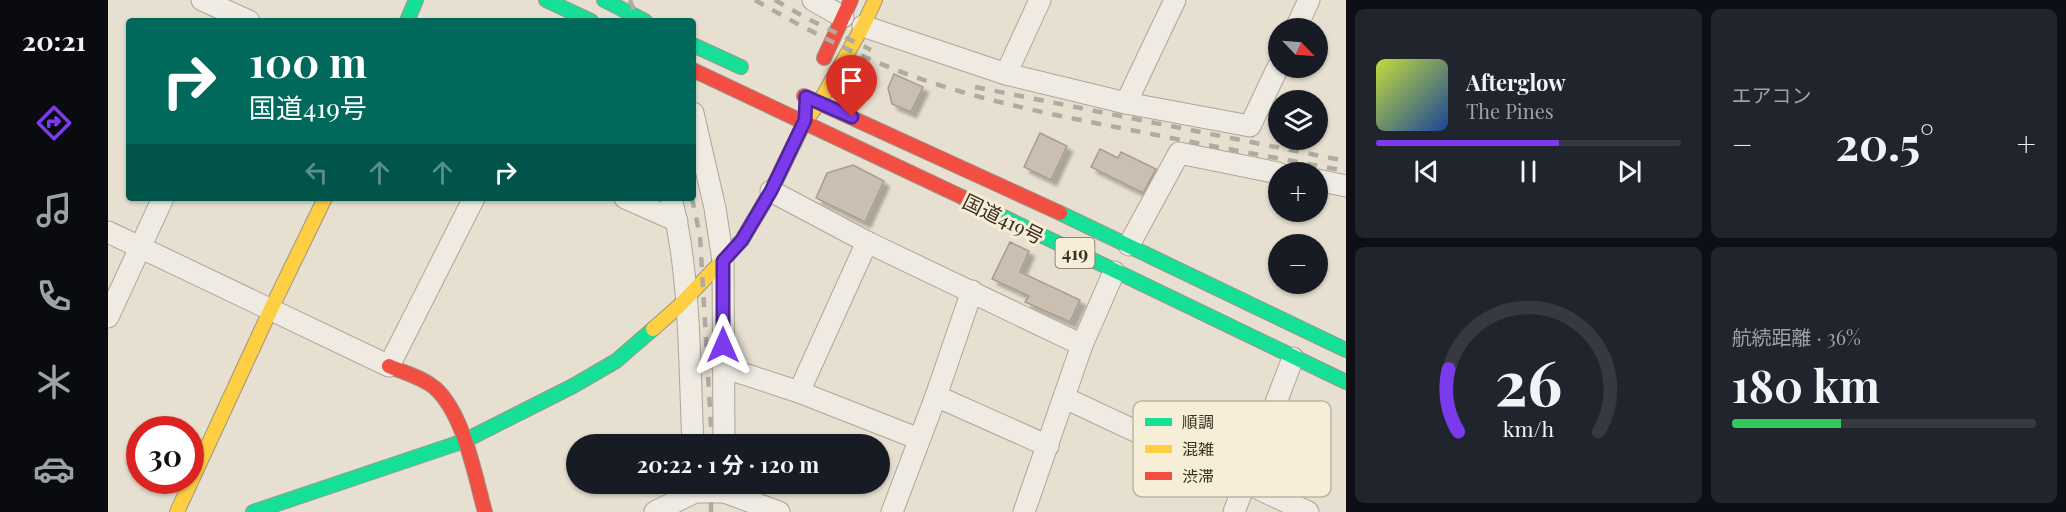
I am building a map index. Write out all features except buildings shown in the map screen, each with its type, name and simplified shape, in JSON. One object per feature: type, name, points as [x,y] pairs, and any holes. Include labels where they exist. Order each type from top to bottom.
[{"type":"main road","points":[[408,18],[416,0]]},
{"type":"main road","points":[[546,0],[585,18]]},
{"type":"main road","points":[[604,0],[639,18]]},
{"type":"main road","points":[[253,512],[464,441],[573,386],[616,361],[687,298],[742,240],[771,191],[805,120],[819,103],[863,26],[875,0]]},
{"type":"main road","points":[[820,67],[847,9]]},
{"type":"main road","points":[[696,46],[752,72]]},
{"type":"main road","name":"国道419号","points":[[696,71],[805,120],[1114,272],[1346,382]]},
{"type":"main road","name":"国道419号","points":[[791,90],[808,92],[819,103],[1129,245],[1346,350]]},
{"type":"main road","points":[[805,120],[808,92]]},
{"type":"main road","points":[[177,512],[324,201]]},
{"type":"main road","points":[[389,366],[435,388],[453,412],[486,512]]},
{"type":"street","points":[[202,0],[241,18]]},
{"type":"street","points":[[813,0],[847,9]]},
{"type":"street","points":[[1006,74],[1040,0]]},
{"type":"street","points":[[1126,103],[1175,0]]},
{"type":"street","points":[[1301,18],[1309,0]]},
{"type":"street","points":[[863,26],[1006,74],[1126,103],[1250,126],[1273,78]]},
{"type":"street","points":[[696,126],[715,208],[723,261],[724,434]]},
{"type":"street","points":[[1129,245],[1179,153],[1268,171]]},
{"type":"street","points":[[1328,182],[1346,186]]},
{"type":"street","points":[[771,191],[867,242],[1082,345]]},
{"type":"street","points":[[108,317],[162,201]]},
{"type":"street","points":[[108,232],[389,366],[472,201]]},
{"type":"street","points":[[632,201],[677,221]]},
{"type":"street","points":[[672,201],[677,221],[687,298],[693,434]]},
{"type":"street","points":[[799,392],[867,242]]},
{"type":"street","points":[[1024,512],[1082,345],[1114,272]]},
{"type":"street","points":[[892,512],[936,396],[972,291]]},
{"type":"street","points":[[1276,401],[1293,358]]},
{"type":"street","points":[[723,367],[799,392],[919,439]]},
{"type":"street","points":[[936,396],[1048,446]]},
{"type":"street","points":[[1065,398],[1133,429]]},
{"type":"street","points":[[655,512],[694,496],[725,496],[779,512]]},
{"type":"street","points":[[1234,512],[1239,497]]},
{"type":"street","points":[[1278,497],[1308,512]]},
{"type":"railway","points":[[630,0],[637,18]]},
{"type":"railway","points":[[755,0],[820,36],[866,57],[912,76],[961,92],[1060,116],[1346,171]]},
{"type":"railway","points":[[775,0],[871,50]]},
{"type":"railway","points":[[975,87],[1346,161]]},
{"type":"railway","points":[[693,201],[700,236],[711,434]]},
{"type":"railway","points":[[711,494],[711,512]]},
{"type":"traffic: fast","points":[[408,18],[416,0]]},
{"type":"traffic: fast","points":[[546,0],[585,18]]},
{"type":"traffic: fast","points":[[604,0],[639,18]]},
{"type":"traffic: fast","points":[[696,46],[741,67]]},
{"type":"traffic: fast","points":[[962,197],[1346,382]]},
{"type":"traffic: fast","points":[[1060,213],[1346,350]]},
{"type":"traffic: fast","points":[[253,512],[464,441],[573,386],[616,361],[653,329]]},
{"type":"traffic: slow","points":[[653,329],[678,307],[742,240],[771,191],[805,121],[819,103],[863,26],[875,0]]},
{"type":"traffic: slow","points":[[177,512],[324,201]]},
{"type":"traffic: jam","points":[[824,58],[851,0]]},
{"type":"traffic: jam","points":[[696,71],[962,197]]},
{"type":"traffic: jam","points":[[804,96],[1060,213]]},
{"type":"traffic: jam","points":[[389,366],[424,381],[435,388],[445,399],[461,429],[485,512]]},
{"type":"route","points":[[723,345],[723,261],[742,240],[771,191],[805,120],[806,97],[852,117]]}]
